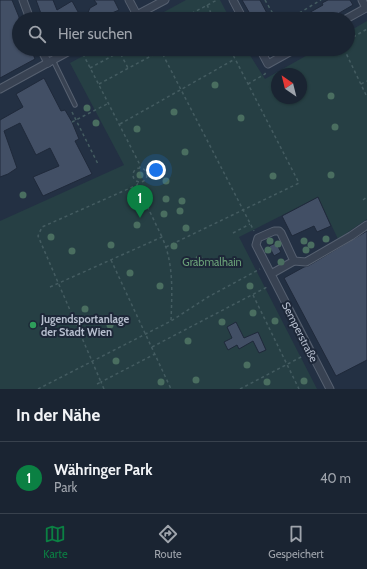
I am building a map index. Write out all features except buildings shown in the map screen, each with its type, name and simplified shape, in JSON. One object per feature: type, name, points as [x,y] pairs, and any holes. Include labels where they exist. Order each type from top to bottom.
[{"type":"street","points":[[23,0],[27,12]]},
{"type":"street","points":[[129,0],[135,12]]},
{"type":"street","points":[[143,12],[165,0]]},
{"type":"street","points":[[233,0],[239,12]]},
{"type":"street","points":[[355,14],[366,8],[362,0]]},
{"type":"street","points":[[47,56],[50,61]]},
{"type":"street","points":[[0,89],[60,56]]},
{"type":"street","points":[[264,56],[268,64],[282,56]]},
{"type":"street","points":[[271,274],[294,261],[306,262],[367,225]]},
{"type":"street","points":[[258,238],[274,231],[279,231],[294,261]]},
{"type":"street","name":"Semperstraße","points":[[258,238],[256,245],[330,389]]},
{"type":"lane","points":[[50,61],[76,105]]},
{"type":"path","points":[[194,12],[217,0]]},
{"type":"path","points":[[265,0],[272,12]]},
{"type":"path","points":[[301,12],[321,0]]},
{"type":"path","points":[[207,5],[210,12]]},
{"type":"path","points":[[355,36],[367,29]]},
{"type":"path","points":[[84,56],[120,124],[140,168]]},
{"type":"path","points":[[90,68],[112,56]]},
{"type":"path","points":[[122,56],[128,68]]},
{"type":"path","points":[[99,84],[150,56]]},
{"type":"path","points":[[164,56],[258,238]]},
{"type":"path","points":[[166,247],[299,183],[234,56]]},
{"type":"path","points":[[347,56],[367,97]]},
{"type":"path","points":[[120,124],[235,59]]},
{"type":"path","points":[[248,84],[265,74],[268,64]]},
{"type":"path","points":[[361,84],[367,80]]},
{"type":"path","points":[[72,122],[109,103]]},
{"type":"path","points":[[69,106],[98,164]]},
{"type":"path","points":[[139,181],[135,179],[133,175],[135,170],[140,168]]},
{"type":"path","points":[[104,389],[91,362],[38,236],[42,227],[137,185],[139,181],[143,181],[147,176],[145,170],[140,168]]},
{"type":"path","points":[[137,185],[166,247],[172,276],[171,321]]},
{"type":"path","points":[[363,200],[367,197]]},
{"type":"path","points":[[233,233],[250,224]]},
{"type":"path","points":[[50,287],[162,237]]},
{"type":"path","points":[[111,260],[171,389]]},
{"type":"path","points":[[38,389],[171,321],[208,297],[267,266]]},
{"type":"path","points":[[152,347],[276,283]]},
{"type":"path","points":[[253,295],[299,389]]},
{"type":"path","points":[[240,389],[310,352]]},
{"type":"path","points":[[97,384],[155,354]]},
{"type":"green space","points":[[186,0],[220,0],[226,12],[164,12]]},
{"type":"green space","name":"Grabmalhain","points":[[367,21],[367,219],[338,239],[318,197],[239,237],[317,389],[0,389],[0,221],[124,165],[70,63],[83,56],[250,56],[265,79],[271,76],[271,104],[307,104],[307,68],[284,68],[306,56],[355,56],[355,28]]},
{"type":"place","name":"Währinger Park","points":[[140,218]]},
{"type":"place","name":"Jugendsportanlage der Stadt Wien","points":[[33,325]]}]
